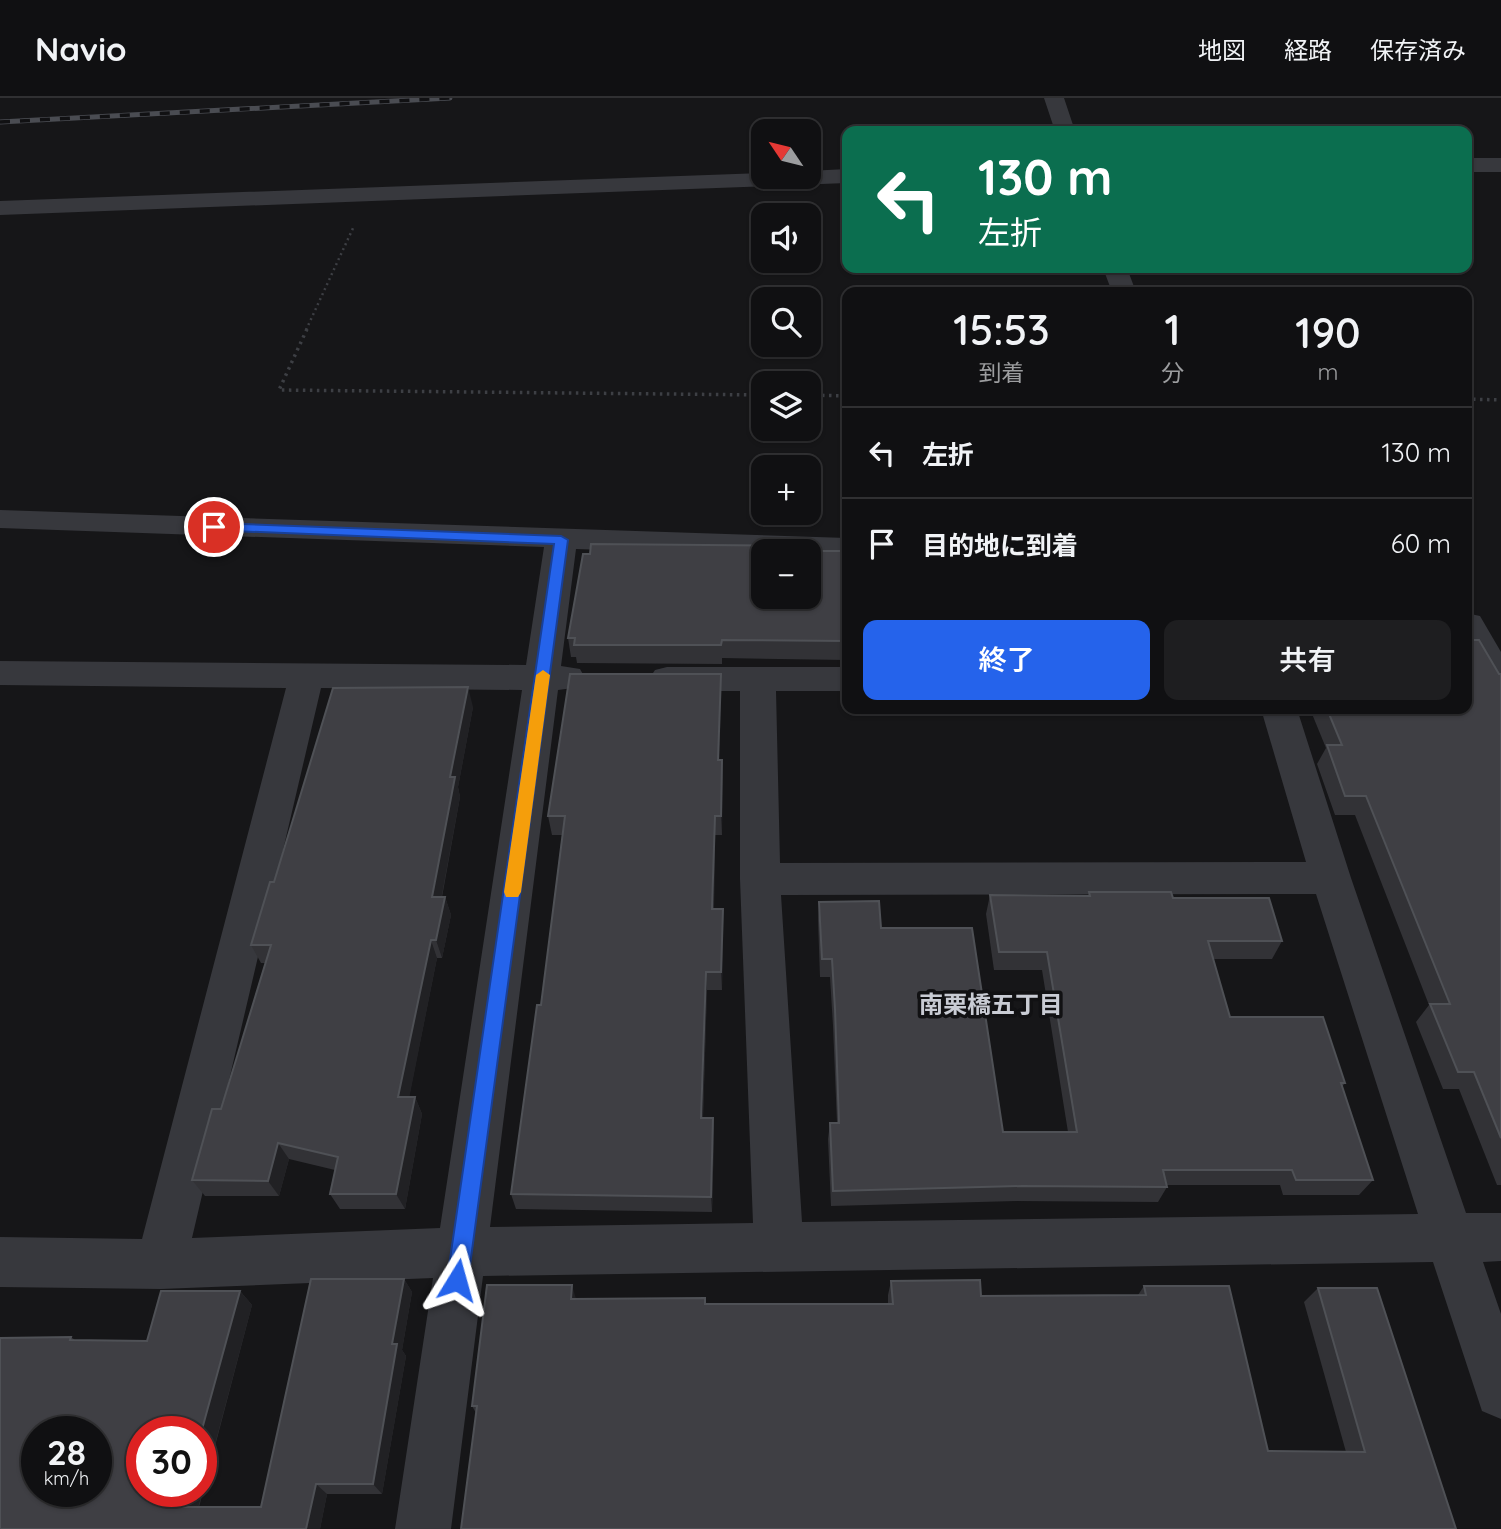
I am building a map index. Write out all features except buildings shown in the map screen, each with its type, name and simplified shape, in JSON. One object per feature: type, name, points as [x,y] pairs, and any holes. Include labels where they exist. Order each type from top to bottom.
[{"type":"street","points":[[1054,98],[1063,126]]},
{"type":"street","points":[[1472,165],[1501,165]]},
{"type":"street","points":[[0,208],[842,176]]},
{"type":"street","points":[[0,519],[842,548]]},
{"type":"street","points":[[423,1529],[561,540]]},
{"type":"street","points":[[1472,625],[1501,632]]},
{"type":"street","points":[[1472,633],[1501,683]]},
{"type":"street","points":[[0,673],[306,678],[597,678]]},
{"type":"street","points":[[161,1264],[306,678]]},
{"type":"street","points":[[637,678],[842,680]]},
{"type":"street","points":[[758,679],[760,879],[779,1249]]},
{"type":"street","points":[[1281,714],[1331,878],[1501,1392]]},
{"type":"street","points":[[760,879],[1331,878]]},
{"type":"street","points":[[0,1262],[161,1264],[461,1252],[1501,1237]]},
{"type":"path","points":[[369,193],[279,390],[751,395]]},
{"type":"path","points":[[821,396],[842,396]]},
{"type":"path","points":[[1472,400],[1501,400]]},
{"type":"railway","points":[[0,122],[450,98]]},
{"type":"slow traffic","points":[[512,892],[543,675]]},
{"type":"district","name":"南栗橋五丁目","points":[[991,1004]]},
{"type":"route","points":[[214,527],[561,540],[457,1280]]}]
